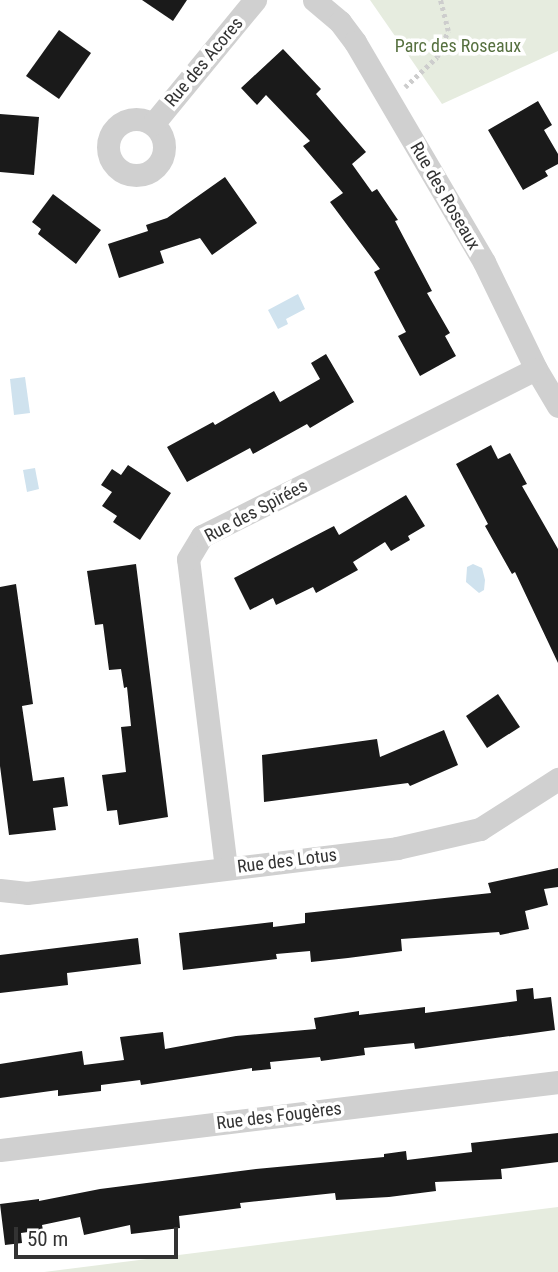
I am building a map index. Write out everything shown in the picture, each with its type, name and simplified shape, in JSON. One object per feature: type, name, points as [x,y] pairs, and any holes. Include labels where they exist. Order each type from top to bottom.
[{"type":"street","name":"Rue des Acores","points":[[153,124],[255,0]]},
{"type":"street","name":"Rue des Roseaux","points":[[314,0],[340,23],[355,42],[484,262],[536,369],[558,406]]},
{"type":"street","name":"Rue des Spirées","points":[[226,868],[188,559],[202,536],[536,369]]},
{"type":"street","name":"Rue des Lotus","points":[[0,890],[27,892],[397,848],[480,829],[558,779]]},
{"type":"street","name":"Rue des Fougères","points":[[0,1150],[558,1082]]},
{"type":"path","points":[[389,99],[437,57],[448,31],[440,0]]},
{"type":"green space","name":"Parc des Roseaux","points":[[370,0],[558,0],[558,51],[442,104]]},
{"type":"green space","points":[[558,1207],[558,1272],[44,1272]]},
{"type":"water","points":[[298,294],[305,309],[286,319],[288,324],[278,329],[268,310]]},
{"type":"water","points":[[25,377],[30,413],[14,415],[10,379]]},
{"type":"water","points":[[35,468],[39,489],[27,492],[23,470]]},
{"type":"water","points":[[473,564],[482,568],[485,580],[484,590],[479,593],[466,582],[467,567]]},
{"type":"building","points":[[142,0],[187,0],[173,21]]},
{"type":"building","points":[[59,30],[91,53],[59,99],[26,76]]},
{"type":"building","points":[[283,49],[321,89],[316,94],[366,152],[352,164],[372,192],[377,189],[398,220],[395,221],[432,291],[427,293],[450,333],[445,336],[456,356],[420,376],[398,336],[406,332],[374,272],[380,269],[330,202],[343,193],[303,146],[310,141],[266,95],[257,105],[241,88]]},
{"type":"building","points":[[538,101],[552,125],[544,130],[558,154],[558,164],[545,171],[548,176],[523,190],[488,130]]},
{"type":"building","points":[[0,114],[39,117],[34,175],[0,172]]},
{"type":"building","points":[[225,177],[257,223],[212,255],[200,238],[160,251],[164,263],[119,278],[108,244],[148,231],[146,225],[167,218]]},
{"type":"building","points":[[53,194],[101,230],[76,264],[38,234],[41,229],[32,222]]},
{"type":"building","points":[[326,354],[354,402],[310,428],[307,424],[253,454],[250,448],[187,482],[167,447],[213,422],[215,425],[274,391],[280,402],[320,379],[311,363]]},
{"type":"building","points":[[491,445],[498,459],[510,453],[527,484],[522,486],[558,549],[558,663],[515,572],[512,574],[485,526],[488,524],[456,464]]},
{"type":"building","points":[[128,465],[171,493],[140,540],[113,522],[117,516],[102,506],[112,492],[101,485],[112,469],[121,475]]},
{"type":"building","points":[[406,495],[425,526],[408,536],[410,540],[391,551],[385,542],[353,562],[358,570],[316,593],[313,587],[276,605],[273,598],[250,610],[234,578],[334,526],[339,535]]},
{"type":"building","points":[[136,564],[168,817],[119,825],[117,810],[107,811],[102,775],[126,772],[121,727],[131,726],[127,687],[124,688],[121,669],[109,670],[103,624],[95,625],[87,571]]},
{"type":"building","points":[[16,584],[33,704],[22,706],[33,781],[64,777],[68,806],[53,808],[56,830],[9,835],[0,766],[0,587]]},
{"type":"building","points":[[498,694],[520,727],[487,748],[466,716]]},
{"type":"building","points":[[444,730],[458,765],[410,786],[408,783],[264,802],[262,755],[377,739],[380,757]]},
{"type":"building","points":[[558,868],[558,887],[544,889],[548,905],[525,911],[529,929],[500,935],[499,932],[401,939],[402,951],[348,958],[311,962],[310,951],[276,954],[277,959],[183,970],[179,933],[273,922],[273,927],[305,923],[305,913],[491,893],[488,883]]},
{"type":"building","points":[[138,938],[141,964],[67,973],[68,985],[0,993],[0,955]]},
{"type":"building","points":[[533,988],[534,999],[551,997],[555,1030],[415,1049],[414,1043],[364,1048],[365,1055],[321,1061],[320,1057],[270,1062],[271,1069],[252,1071],[252,1068],[141,1085],[140,1080],[101,1085],[101,1091],[58,1096],[58,1090],[0,1098],[0,1064],[82,1051],[84,1065],[124,1060],[120,1037],[163,1032],[165,1049],[236,1036],[316,1029],[314,1018],[359,1011],[359,1015],[425,1007],[425,1013],[517,1001],[516,990]]},
{"type":"building","points":[[558,1133],[558,1162],[501,1169],[502,1179],[435,1182],[436,1191],[389,1197],[336,1200],[335,1193],[240,1203],[241,1208],[179,1216],[180,1228],[131,1234],[130,1225],[84,1235],[80,1217],[42,1225],[43,1230],[21,1233],[22,1243],[5,1245],[0,1204],[39,1201],[100,1189],[256,1169],[384,1157],[384,1154],[406,1151],[407,1160],[472,1152],[471,1143]]}]
